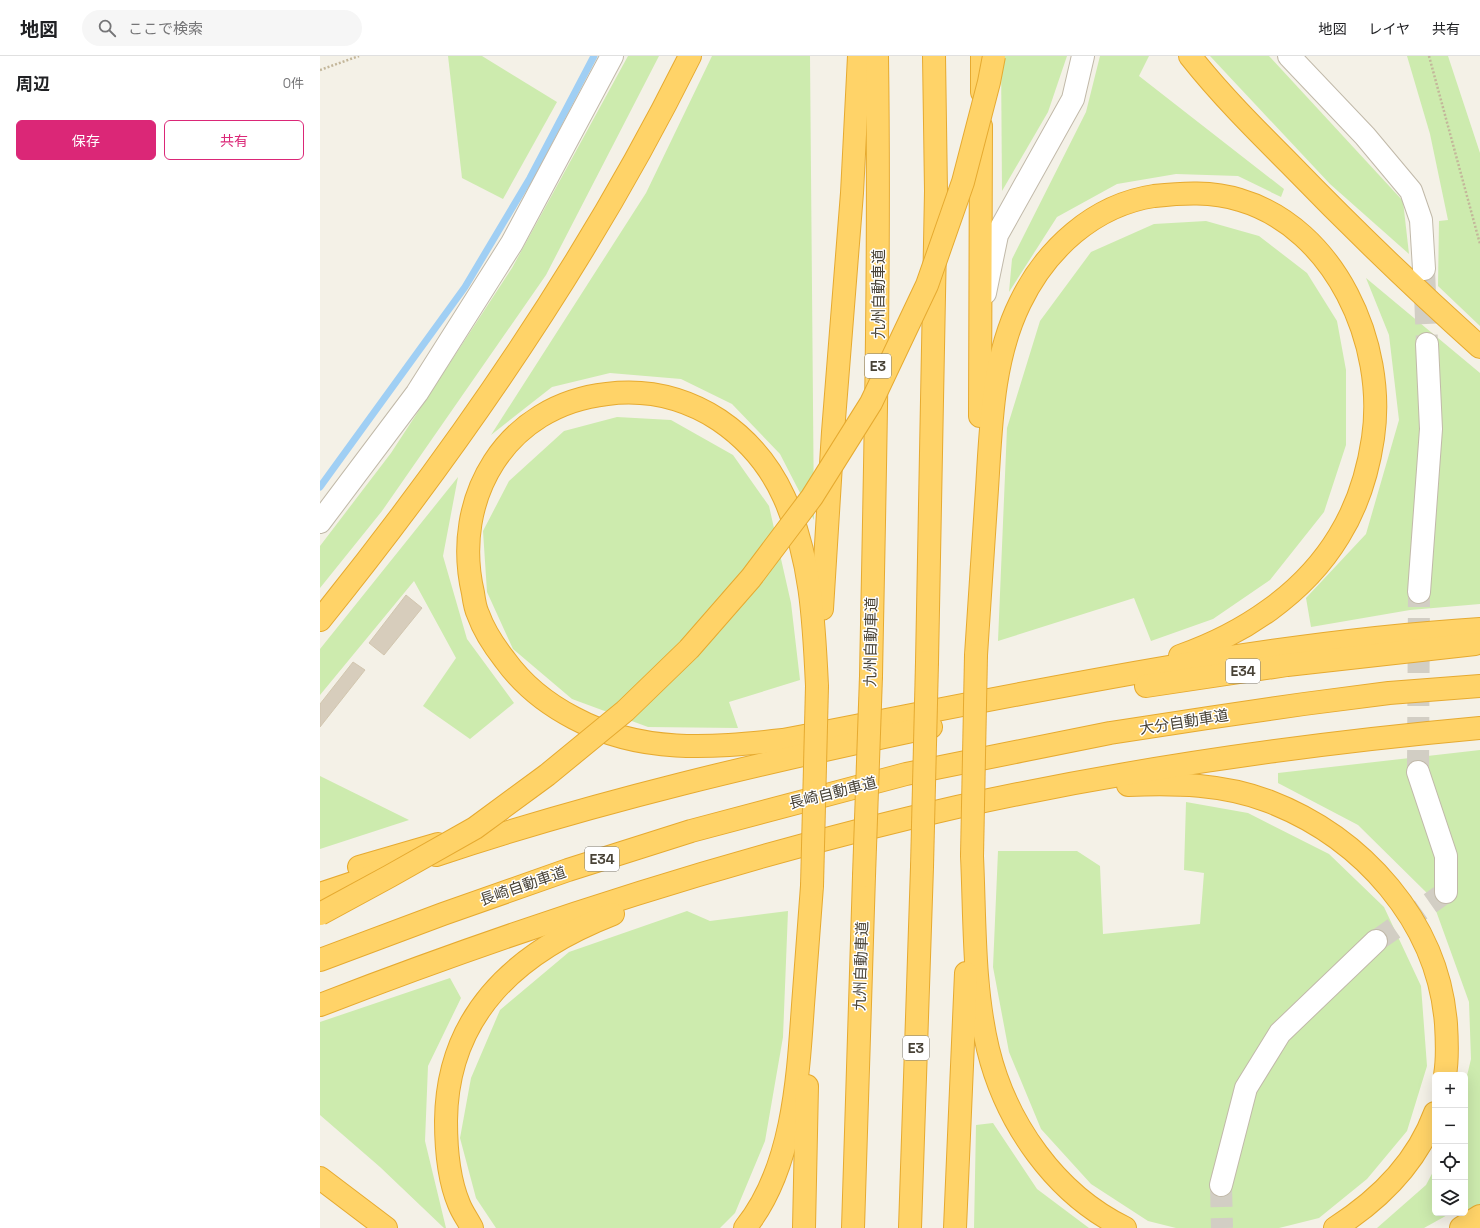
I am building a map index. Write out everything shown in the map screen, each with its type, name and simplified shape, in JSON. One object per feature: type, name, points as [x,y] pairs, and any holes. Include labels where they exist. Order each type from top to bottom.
[{"type":"highway","points":[[320,620],[403,515],[519,350],[575,263],[621,184],[668,101],[690,56]]},
{"type":"highway","points":[[804,1228],[817,686],[833,432],[853,178],[859,56]]},
{"type":"highway","name":"九州自動車道","points":[[853,1228],[871,676],[879,335],[880,205],[877,56]]},
{"type":"highway","name":"E3","points":[[910,1228],[927,662],[936,191],[934,56]]},
{"type":"highway","points":[[954,1228],[972,856],[981,315],[982,56]]},
{"type":"highway","points":[[320,914],[475,828],[547,775],[625,711],[689,649],[751,578],[812,497],[871,403],[927,285],[962,182],[989,82],[994,56]]},
{"type":"highway","points":[[1190,56],[1230,102],[1358,234],[1423,296],[1480,347]]},
{"type":"highway","points":[[976,655],[991,430],[996,383],[1007,337],[1020,303],[1039,270],[1059,246],[1084,224],[1112,209],[1139,199],[1173,194],[1208,194],[1239,199],[1269,212],[1295,228],[1316,248],[1334,272],[1350,299],[1363,330],[1372,365],[1374,436],[1366,471],[1355,505],[1339,537],[1319,565],[1296,589],[1266,612],[1234,633],[1196,650],[1129,674],[1016,708]]},
{"type":"highway","points":[[817,686],[811,594],[805,560],[796,529],[783,495],[768,468],[749,445],[727,426],[703,410],[676,399],[648,393],[621,392],[593,395],[562,405],[535,420],[512,440],[493,463],[478,490],[469,520],[467,551],[470,581],[477,613],[491,641],[510,668],[535,693],[561,712],[584,724],[621,739],[656,745],[692,747],[735,746],[783,740],[1129,674],[1287,649],[1475,636]]},
{"type":"highway","name":"E34","points":[[320,894],[535,824],[632,797],[891,735],[1016,708],[1156,684],[1475,636]]},
{"type":"highway","name":"大分自動車道","points":[[891,778],[1023,750],[1125,731],[1304,704],[1389,693],[1473,687]]},
{"type":"highway","points":[[320,1005],[482,944],[678,881],[876,826],[1049,788],[1144,770],[1234,756],[1474,729]]},
{"type":"highway","points":[[320,879],[532,816],[627,792],[731,773]]},
{"type":"highway","name":"長崎自動車道","points":[[320,960],[443,914],[568,870],[691,831],[891,778]]},
{"type":"highway","points":[[678,881],[1051,797],[1122,786],[1196,784],[1234,791],[1299,814],[1328,831],[1356,852],[1379,875],[1417,926],[1430,953],[1440,982],[1445,1011],[1447,1039],[1445,1072]]},
{"type":"highway","points":[[472,1228],[459,1204],[450,1174],[446,1140],[446,1106],[451,1074],[460,1044],[473,1019],[491,993],[513,970],[538,951],[566,935],[640,904],[685,889],[1049,788]]},
{"type":"highway","points":[[972,856],[977,974],[988,1049],[1000,1084],[1015,1119],[1033,1149],[1056,1177],[1083,1201],[1125,1228]]},
{"type":"highway","points":[[745,1228],[767,1192],[778,1165],[788,1132],[800,1055],[812,886]]},
{"type":"highway","points":[[1335,1228],[1374,1201],[1396,1177],[1414,1154],[1432,1120]]},
{"type":"highway","points":[[320,1178],[386,1228]]},
{"type":"highway","points":[[1461,1228],[1480,1216]]},
{"type":"street","points":[[320,522],[417,392],[512,243],[612,56]]},
{"type":"street","points":[[981,315],[997,235],[1073,99],[1083,56]]},
{"type":"street","points":[[1289,56],[1365,136],[1411,191],[1421,220],[1424,269]]},
{"type":"street","points":[[1419,592],[1431,429],[1427,344]]},
{"type":"street","points":[[1418,772],[1446,856],[1446,892]]},
{"type":"street","points":[[1221,1185],[1246,1088],[1280,1034],[1376,941]]},
{"type":"path","points":[[320,70],[359,56]]},
{"type":"path","points":[[1429,56],[1480,244]]},
{"type":"green space","points":[[448,56],[482,56],[557,102],[503,199],[462,178]]},
{"type":"green space","points":[[628,56],[659,56],[546,275],[382,511],[320,588],[320,546],[391,453],[512,268]]},
{"type":"green space","points":[[712,56],[810,56],[814,520],[780,454],[732,404],[681,379],[610,373],[552,387],[491,435],[646,193]]},
{"type":"green space","points":[[1001,56],[1067,56],[1048,112],[1002,191]]},
{"type":"green space","points":[[1100,56],[1149,56],[1139,76],[1284,189],[1281,197],[1238,176],[1176,174],[1117,184],[1057,217],[1009,292],[1012,259],[1086,112]]},
{"type":"green space","points":[[1210,56],[1269,56],[1403,201],[1409,254],[1330,184]]},
{"type":"green space","points":[[1407,56],[1448,56],[1480,153],[1480,326],[1438,286],[1439,221],[1448,220],[1430,134]]},
{"type":"green space","points":[[1206,221],[1259,236],[1307,273],[1337,321],[1346,370],[1346,445],[1324,512],[1270,580],[1213,619],[1151,641],[1134,598],[998,641],[1007,428],[1040,321],[1091,252],[1154,224]]},
{"type":"green space","points":[[1366,278],[1480,373],[1480,604],[1410,610],[1311,627],[1306,598],[1366,534],[1399,420],[1389,335]]},
{"type":"green space","points":[[617,417],[671,420],[733,455],[769,506],[791,603],[800,680],[729,702],[738,728],[648,727],[572,699],[513,649],[487,592],[483,531],[509,481],[564,431]]},
{"type":"green space","points":[[458,477],[443,556],[467,639],[514,703],[470,739],[423,706],[456,658],[414,581],[320,695],[320,649]]},
{"type":"green space","points":[[1480,750],[1480,1228],[1461,1228],[1461,1216],[1468,1216],[1468,1072],[1471,1059],[1469,1002],[1431,897],[1358,825],[1278,783],[1278,773]]},
{"type":"green space","points":[[320,776],[409,820],[320,849]]},
{"type":"green space","points":[[1186,802],[1248,813],[1329,854],[1384,907],[1421,986],[1427,1066],[1407,1131],[1367,1179],[1319,1218],[1279,1228],[1176,1228],[1148,1221],[1091,1184],[1041,1129],[1009,1052],[993,967],[998,851],[1077,851],[1100,866],[1103,934],[1200,924],[1204,873],[1184,870]]},
{"type":"green space","points":[[687,911],[710,921],[788,911],[783,1037],[765,1141],[735,1213],[720,1228],[496,1228],[476,1198],[460,1138],[471,1078],[500,1010],[569,952]]},
{"type":"green space","points":[[450,978],[461,998],[428,1066],[425,1141],[446,1228],[444,1228],[380,1167],[320,1115],[320,1022]]},
{"type":"green space","points":[[993,1123],[1037,1189],[1089,1228],[974,1228],[976,1125]]},
{"type":"green space","points":[[1432,1174],[1432,1216],[1446,1216],[1424,1228],[1377,1228],[1426,1185]]},
{"type":"building","points":[[406,595],[422,608],[384,655],[369,643]]},
{"type":"building","points":[[353,662],[365,670],[320,727],[320,704]]},
{"type":"waterway","points":[[320,487],[465,287],[530,178],[594,56]]},
{"type":"tunnel","points":[[1424,269],[1427,344]]},
{"type":"tunnel","points":[[1418,772],[1419,592]]},
{"type":"tunnel","points":[[1376,941],[1446,892]]},
{"type":"tunnel","points":[[1221,1185],[1222,1228]]}]
